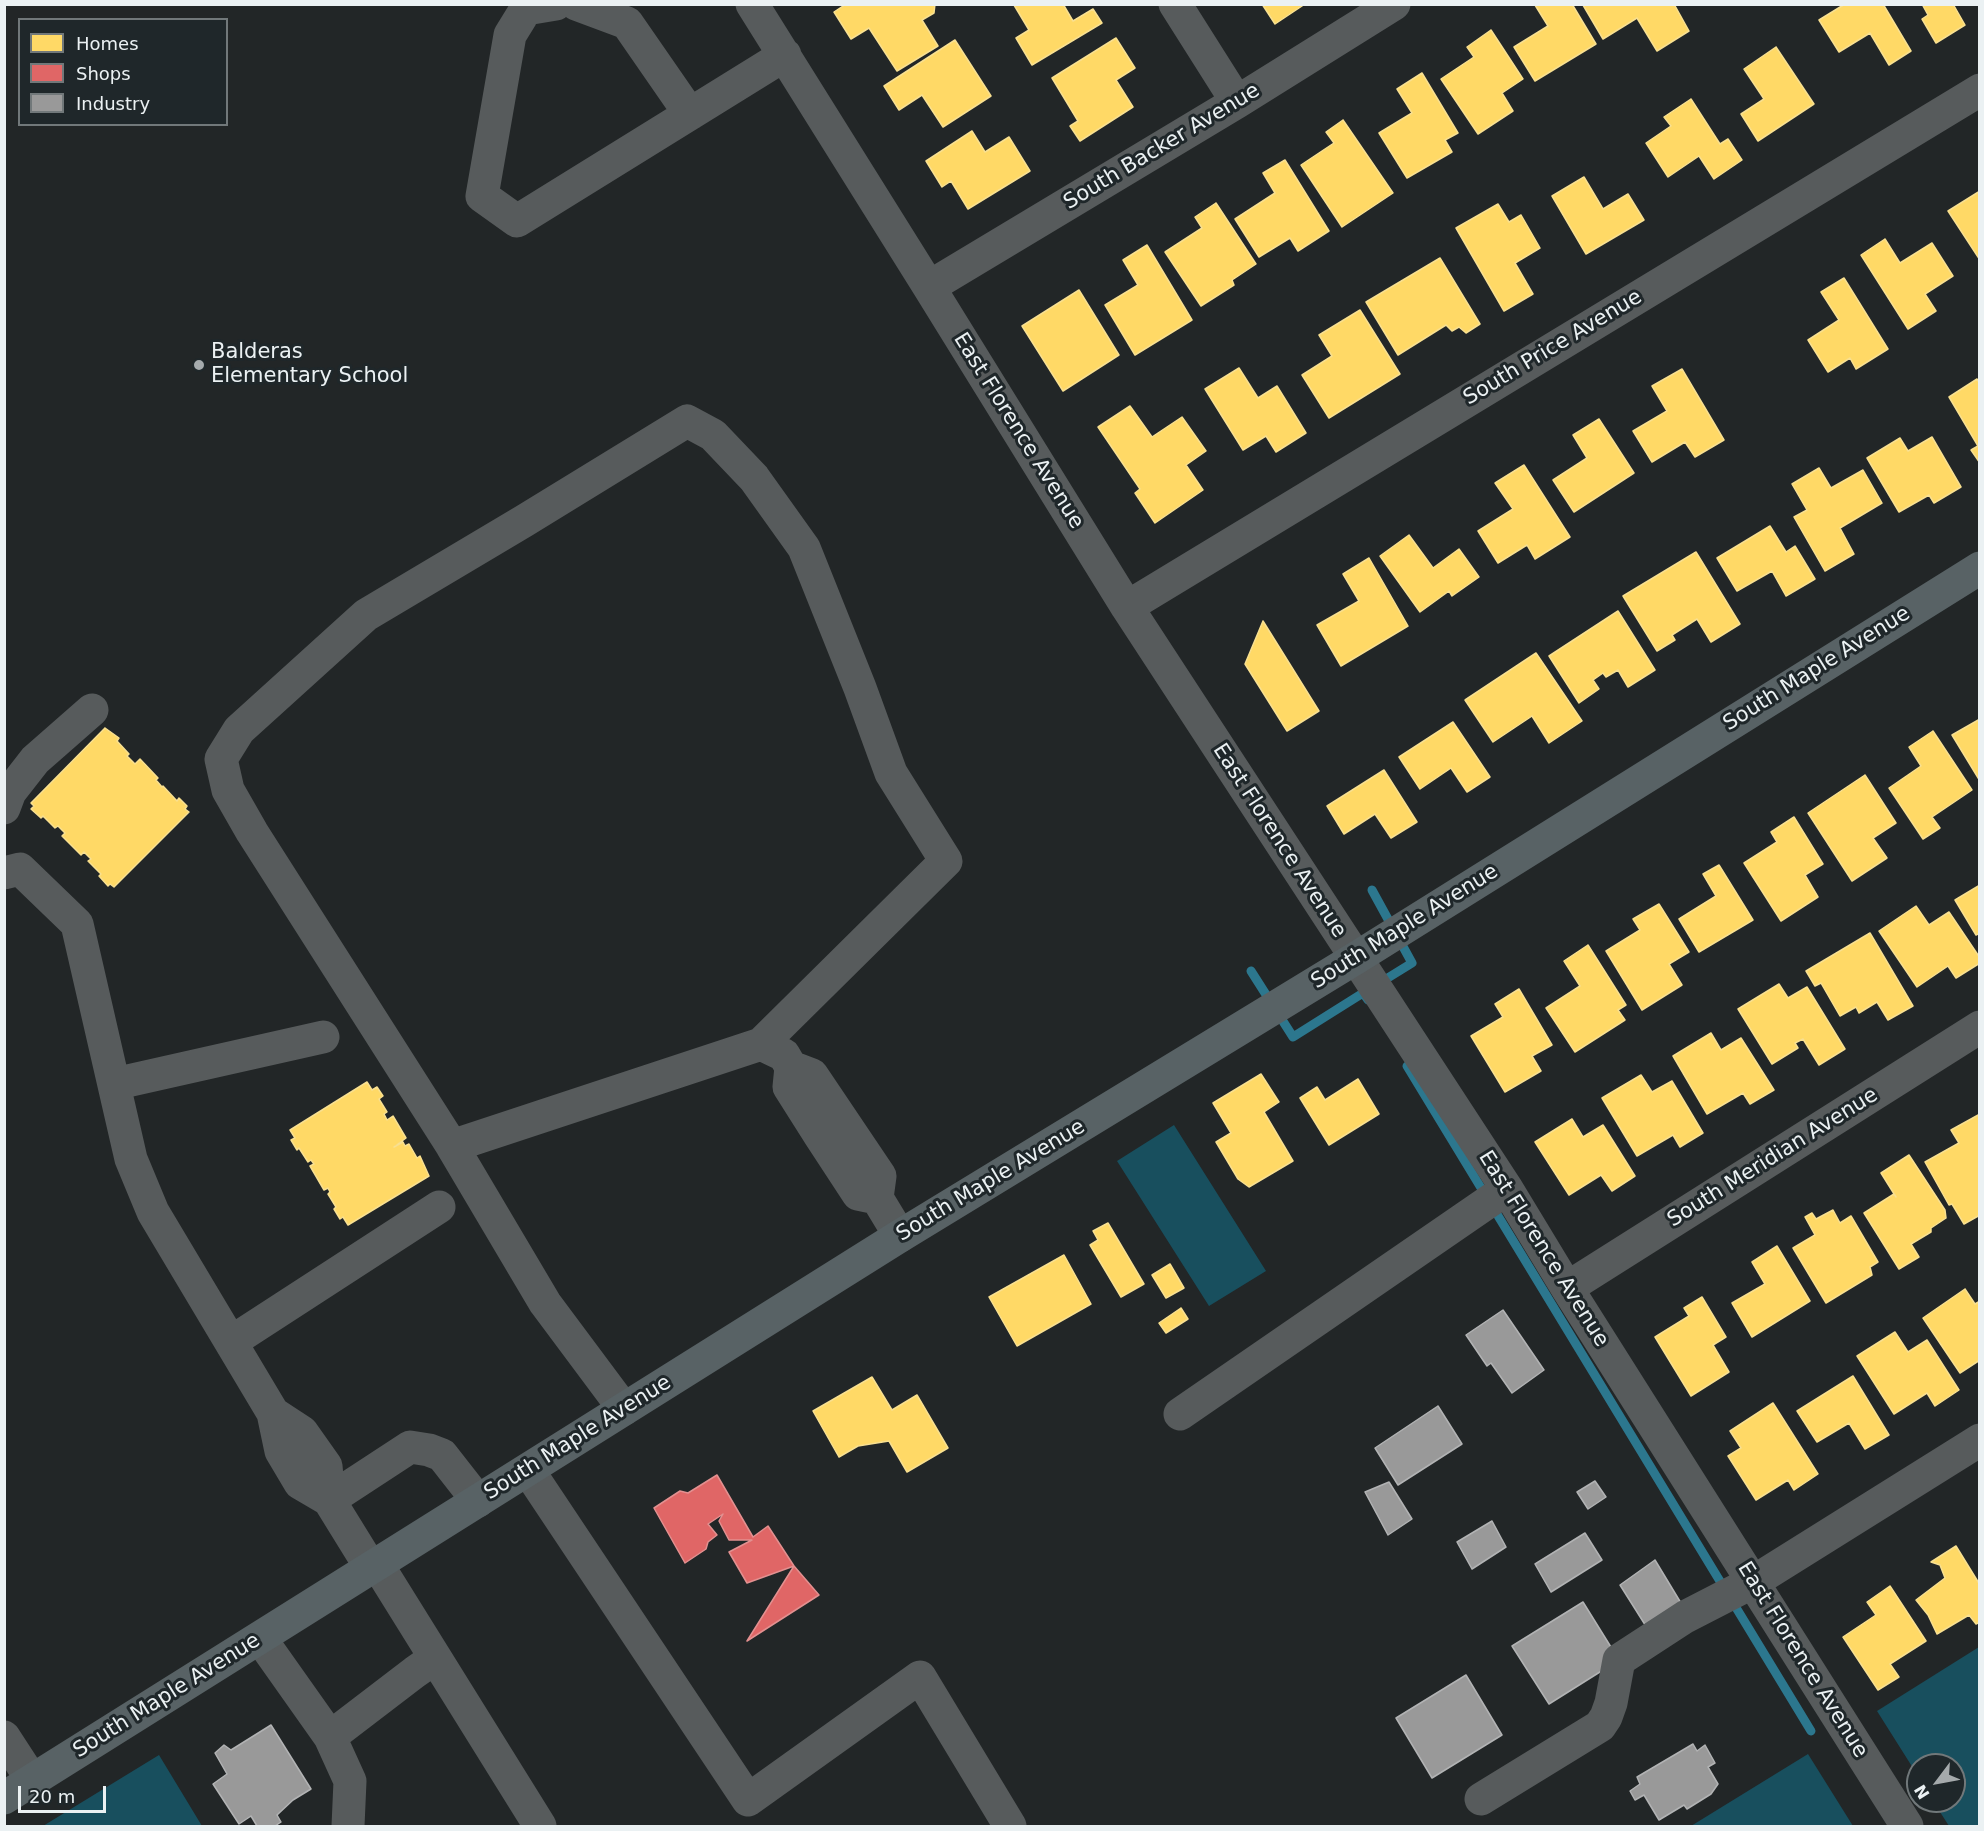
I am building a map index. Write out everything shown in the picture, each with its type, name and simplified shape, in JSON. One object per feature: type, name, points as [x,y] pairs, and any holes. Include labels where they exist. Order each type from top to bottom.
[{"type":"main road","name":"South Maple Avenue","points":[[4,1798],[900,1236],[1356,958],[1980,568]]},
{"type":"street","points":[[556,4],[526,9],[510,35],[482,195],[517,221],[785,56]]},
{"type":"street","points":[[576,4],[627,23],[690,114]]},
{"type":"street","name":"East Florence Avenue","points":[[752,4],[930,287],[1126,607],[1508,1190],[1907,1827]]},
{"type":"street","points":[[1175,4],[1237,102]]},
{"type":"street","name":"South Backer Avenue","points":[[930,287],[1237,102],[1394,4]]},
{"type":"street","name":"South Price Avenue","points":[[1126,607],[1980,90]]},
{"type":"street","points":[[452,1146],[761,1044],[946,861],[891,773],[804,548],[754,478],[713,435],[687,421],[366,615],[239,730],[221,759],[228,790],[252,832],[452,1146],[545,1304],[624,1409]]},
{"type":"street","points":[[4,808],[10,792],[35,760],[92,710]]},
{"type":"street","points":[[10,864],[77,924],[131,1159],[153,1212],[273,1413],[302,1432],[326,1466],[329,1500],[435,1658],[540,1827]]},
{"type":"street","name":"South Meridian Avenue","points":[[1568,1288],[1980,1028]]},
{"type":"street","points":[[114,1084],[323,1037]]},
{"type":"street","points":[[761,1044],[784,1055],[791,1067],[789,1087],[826,1145],[858,1194],[877,1198],[900,1236]]},
{"type":"street","points":[[1180,1414],[1508,1190]]},
{"type":"street","points":[[231,1342],[439,1207]]},
{"type":"street","points":[[1481,1799],[1600,1726],[1611,1703],[1619,1660],[1685,1617],[1753,1582],[1980,1440]]},
{"type":"street","points":[[329,1500],[410,1446],[442,1455],[478,1501]]},
{"type":"street","points":[[528,1470],[748,1800],[920,1677],[1010,1827]]},
{"type":"street","points":[[260,1638],[330,1737],[350,1781],[348,1827]]},
{"type":"street","points":[[330,1737],[435,1658]]},
{"type":"street","points":[[4,1737],[32,1780]]},
{"type":"shaded area","points":[[1174,1125],[1266,1271],[1209,1306],[1117,1161]]},
{"type":"shaded area","points":[[1979,1647],[1979,1826],[1949,1826],[1941,1813],[1966,1813],[1966,1753],[1906,1753],[1906,1757],[1877,1711]]},
{"type":"shaded area","points":[[1808,1754],[1853,1826],[1691,1826]]},
{"type":"shaded area","points":[[159,1755],[202,1826],[43,1826]]},
{"type":"building: Homes","points":[[846,4],[935,4],[934,13],[922,20],[938,46],[897,71],[869,28],[851,39],[834,12]]},
{"type":"building: Homes","points":[[1063,4],[1073,21],[1093,9],[1102,23],[1032,65],[1016,38],[1029,30],[1014,5]]},
{"type":"building: Homes","points":[[1262,4],[1305,4],[1275,24]]},
{"type":"building: Homes","points":[[1572,4],[1596,44],[1535,81],[1514,47],[1548,26],[1535,5]]},
{"type":"building: Homes","points":[[1674,4],[1689,31],[1657,51],[1637,18],[1603,39],[1583,5]]},
{"type":"building: Homes","points":[[1845,4],[1883,4],[1911,51],[1889,65],[1870,33],[1839,52],[1819,20]]},
{"type":"building: Homes","points":[[1922,4],[1953,4],[1965,25],[1936,43],[1922,19],[1928,15]]},
{"type":"building: Homes","points":[[1491,30],[1523,79],[1502,93],[1513,111],[1478,134],[1441,79],[1474,57],[1467,47]]},
{"type":"building: Homes","points":[[1116,38],[1135,68],[1116,80],[1133,107],[1080,141],[1070,126],[1078,121],[1052,78]]},
{"type":"building: Homes","points":[[955,40],[991,96],[943,127],[922,95],[899,110],[884,86]]},
{"type":"building: Homes","points":[[1776,47],[1814,104],[1758,141],[1741,114],[1764,99],[1744,69]]},
{"type":"building: Homes","points":[[1422,73],[1458,133],[1445,140],[1452,152],[1407,178],[1379,133],[1412,113],[1397,89]]},
{"type":"building: Homes","points":[[1691,99],[1720,144],[1728,139],[1742,160],[1714,179],[1699,156],[1668,177],[1646,143],[1671,126],[1664,117]]},
{"type":"building: Homes","points":[[1343,120],[1393,193],[1342,227],[1301,165],[1334,143],[1326,132]]},
{"type":"building: Homes","points":[[972,131],[985,152],[1009,137],[1030,171],[968,209],[951,181],[942,187],[926,161]]},
{"type":"building: Homes","points":[[1285,160],[1329,231],[1298,251],[1290,238],[1259,257],[1235,219],[1275,193],[1263,173]]},
{"type":"building: Homes","points":[[1584,177],[1603,209],[1628,194],[1644,220],[1586,254],[1552,196]]},
{"type":"building: Homes","points":[[1980,191],[1980,260],[1948,211]]},
{"type":"building: Homes","points":[[1216,203],[1256,264],[1232,280],[1234,285],[1201,306],[1165,252],[1202,228],[1195,217]]},
{"type":"building: Homes","points":[[1498,204],[1509,222],[1521,215],[1540,248],[1515,263],[1533,294],[1504,311],[1456,228]]},
{"type":"building: Homes","points":[[1885,239],[1900,263],[1932,243],[1953,276],[1925,294],[1936,311],[1908,329],[1861,255]]},
{"type":"building: Homes","points":[[1147,245],[1192,320],[1135,355],[1105,305],[1138,285],[1123,260]]},
{"type":"building: Homes","points":[[1440,258],[1480,324],[1466,333],[1459,327],[1452,331],[1446,325],[1398,355],[1366,302]]},
{"type":"building: Homes","points":[[1844,278],[1888,349],[1856,369],[1850,358],[1828,372],[1808,340],[1839,320],[1821,292]]},
{"type":"building: Homes","points":[[1079,290],[1119,355],[1063,391],[1022,326]]},
{"type":"building: Homes","points":[[1360,310],[1400,374],[1329,418],[1302,375],[1332,356],[1319,335]]},
{"type":"building: Homes","points":[[1239,368],[1258,398],[1277,386],[1306,433],[1276,452],[1266,436],[1243,450],[1205,389]]},
{"type":"building: Homes","points":[[1682,369],[1724,440],[1695,457],[1685,442],[1652,462],[1633,431],[1667,411],[1652,386]]},
{"type":"building: Homes","points":[[1977,379],[1980,384],[1980,463],[1971,450],[1978,446],[1949,397]]},
{"type":"building: Homes","points":[[1130,406],[1152,437],[1182,417],[1206,451],[1186,465],[1203,490],[1155,523],[1135,493],[1140,489],[1098,427]]},
{"type":"building: Homes","points":[[1599,419],[1634,473],[1574,512],[1553,480],[1587,458],[1573,435]]},
{"type":"building: Homes","points":[[1932,437],[1961,487],[1934,503],[1929,495],[1899,512],[1867,458],[1900,438],[1908,451]]},
{"type":"building: Homes","points":[[1524,465],[1570,537],[1535,559],[1527,545],[1498,563],[1478,531],[1513,509],[1495,483]]},
{"type":"building: Homes","points":[[1819,468],[1831,488],[1863,470],[1882,503],[1840,528],[1854,554],[1825,571],[1794,517],[1807,510],[1792,484]]},
{"type":"building: Homes","points":[[1770,526],[1786,552],[1795,546],[1815,579],[1786,596],[1772,571],[1737,591],[1717,558]]},
{"type":"building: Homes","points":[[1409,535],[1433,568],[1459,549],[1479,577],[1452,596],[1449,591],[1420,612],[1380,556]]},
{"type":"building: Homes","points":[[1696,552],[1740,624],[1711,642],[1697,619],[1672,635],[1675,640],[1657,651],[1623,596]]},
{"type":"building: Homes","points":[[1369,558],[1408,626],[1341,666],[1317,625],[1359,601],[1343,574]]},
{"type":"building: Homes","points":[[1618,611],[1655,670],[1628,687],[1618,670],[1606,677],[1603,673],[1593,680],[1599,689],[1579,703],[1549,656]]},
{"type":"building: Homes","points":[[1263,621],[1319,711],[1287,731],[1245,664]]},
{"type":"building: Homes","points":[[1536,653],[1582,721],[1549,743],[1532,716],[1493,742],[1465,700]]},
{"type":"building: Homes","points":[[1980,719],[1980,781],[1952,735]]},
{"type":"building: Homes","points":[[1453,722],[1490,777],[1467,792],[1451,768],[1420,789],[1399,757]]},
{"type":"building: Homes","points":[[105,728],[119,738],[117,741],[135,764],[140,759],[158,778],[156,780],[162,787],[177,801],[179,798],[187,806],[185,809],[189,812],[114,887],[110,884],[108,886],[99,876],[101,874],[88,861],[91,859],[84,852],[81,855],[62,836],[65,833],[58,826],[55,828],[43,816],[41,818],[31,809],[34,806],[31,803]]},
{"type":"building: Homes","points":[[1933,731],[1972,790],[1932,817],[1940,828],[1923,839],[1889,788],[1921,766],[1909,747]]},
{"type":"building: Homes","points":[[1384,770],[1417,822],[1391,838],[1375,814],[1344,834],[1327,806]]},
{"type":"building: Homes","points":[[1865,775],[1896,823],[1873,838],[1887,858],[1852,881],[1808,813]]},
{"type":"building: Homes","points":[[1794,817],[1823,864],[1805,875],[1818,897],[1781,921],[1744,863],[1777,842],[1771,832]]},
{"type":"building: Homes","points":[[1719,865],[1753,920],[1699,952],[1679,919],[1716,896],[1703,874]]},
{"type":"building: Homes","points":[[1980,885],[1980,933],[1976,935],[1955,900]]},
{"type":"building: Homes","points":[[1659,904],[1689,952],[1669,964],[1682,985],[1642,1010],[1606,951],[1640,930],[1633,919]]},
{"type":"building: Homes","points":[[1916,906],[1929,925],[1949,912],[1980,958],[1980,963],[1956,978],[1948,966],[1917,987],[1879,931]]},
{"type":"building: Homes","points":[[1870,933],[1913,1006],[1888,1020],[1877,1002],[1859,1013],[1856,1007],[1840,1016],[1821,983],[1815,986],[1806,971]]},
{"type":"building: Homes","points":[[1588,945],[1626,1005],[1618,1010],[1625,1020],[1575,1052],[1546,1008],[1580,986],[1564,961]]},
{"type":"building: Homes","points":[[1779,984],[1788,998],[1807,987],[1845,1049],[1819,1065],[1803,1039],[1795,1043],[1798,1048],[1772,1064],[1738,1009]]},
{"type":"building: Homes","points":[[1519,989],[1552,1045],[1532,1056],[1541,1071],[1505,1092],[1471,1036],[1503,1017],[1495,1004]]},
{"type":"building: Homes","points":[[1711,1033],[1721,1050],[1741,1038],[1774,1090],[1750,1104],[1743,1093],[1707,1114],[1673,1056]]},
{"type":"building: Homes","points":[[1261,1074],[1279,1102],[1264,1112],[1293,1161],[1249,1187],[1238,1179],[1216,1142],[1231,1133],[1213,1103]]},
{"type":"building: Homes","points":[[1641,1075],[1652,1092],[1672,1081],[1703,1133],[1680,1147],[1673,1135],[1637,1156],[1602,1098]]},
{"type":"building: Homes","points":[[1358,1079],[1379,1114],[1329,1145],[1300,1098],[1317,1087],[1325,1100]]},
{"type":"building: Homes","points":[[367,1082],[372,1090],[377,1087],[383,1096],[379,1099],[387,1112],[384,1114],[387,1120],[393,1116],[406,1138],[394,1147],[403,1142],[405,1146],[409,1144],[417,1158],[420,1156],[429,1176],[348,1225],[343,1217],[340,1219],[328,1194],[330,1192],[328,1188],[324,1190],[310,1166],[314,1164],[311,1160],[308,1162],[299,1148],[297,1150],[291,1140],[295,1138],[290,1130]]},
{"type":"building: Homes","points":[[1980,1114],[1980,1215],[1964,1224],[1952,1204],[1949,1205],[1925,1162],[1959,1143],[1951,1130]]},
{"type":"building: Homes","points":[[1572,1119],[1583,1137],[1603,1125],[1635,1176],[1612,1191],[1601,1175],[1569,1195],[1535,1142]]},
{"type":"building: Homes","points":[[1909,1155],[1945,1210],[1946,1218],[1931,1228],[1931,1232],[1911,1244],[1919,1257],[1899,1269],[1864,1213],[1894,1194],[1896,1197],[1881,1173]]},
{"type":"building: Homes","points":[[1833,1210],[1840,1223],[1851,1216],[1878,1262],[1870,1267],[1872,1275],[1826,1303],[1793,1248],[1815,1235],[1805,1217],[1812,1213],[1816,1219]]},
{"type":"building: Homes","points":[[1108,1223],[1144,1284],[1121,1297],[1090,1245],[1098,1240],[1093,1231]]},
{"type":"building: Homes","points":[[1777,1246],[1810,1301],[1752,1337],[1732,1303],[1765,1284],[1752,1262]]},
{"type":"building: Homes","points":[[1064,1255],[1091,1304],[1017,1346],[989,1297]]},
{"type":"building: Homes","points":[[1170,1264],[1184,1288],[1166,1298],[1152,1275]]},
{"type":"building: Homes","points":[[1965,1289],[1975,1304],[1980,1301],[1980,1360],[1960,1373],[1923,1318]]},
{"type":"building: Homes","points":[[1702,1297],[1726,1337],[1713,1345],[1729,1372],[1691,1396],[1655,1337],[1689,1316],[1684,1308]]},
{"type":"building: Homes","points":[[1181,1308],[1188,1319],[1166,1333],[1159,1323]]},
{"type":"building: Homes","points":[[1895,1332],[1908,1352],[1927,1340],[1959,1390],[1935,1406],[1927,1393],[1894,1414],[1857,1356]]},
{"type":"building: Homes","points":[[1853,1376],[1889,1435],[1865,1449],[1849,1423],[1817,1442],[1797,1411]]},
{"type":"building: Homes","points":[[872,1377],[892,1410],[917,1395],[948,1448],[907,1472],[889,1441],[858,1446],[839,1457],[813,1411]]},
{"type":"building: Homes","points":[[1773,1403],[1818,1474],[1794,1490],[1788,1480],[1756,1500],[1728,1456],[1741,1448],[1730,1431]]},
{"type":"building: Homes","points":[[1956,1546],[1980,1585],[1980,1622],[1976,1624],[1969,1615],[1937,1634],[1928,1615],[1916,1600],[1945,1578],[1940,1565],[1931,1562]]},
{"type":"building: Homes","points":[[1890,1586],[1926,1641],[1890,1664],[1899,1677],[1878,1690],[1843,1637],[1876,1615],[1867,1602]]},
{"type":"building: Shops","points":[[717,1475],[753,1537],[768,1526],[794,1566],[747,1583],[729,1552],[752,1540],[729,1540],[719,1521],[723,1514],[708,1524],[717,1535],[708,1542],[706,1549],[685,1563],[654,1508],[680,1491],[688,1493]]},
{"type":"building: Shops","points":[[794,1566],[819,1595],[747,1641]]},
{"type":"building: Industry","points":[[1503,1310],[1544,1370],[1512,1393],[1491,1363],[1487,1366],[1466,1335]]},
{"type":"building: Industry","points":[[1438,1406],[1462,1444],[1398,1485],[1375,1448]]},
{"type":"building: Industry","points":[[1595,1481],[1606,1497],[1588,1509],[1577,1492]]},
{"type":"building: Industry","points":[[1389,1482],[1412,1519],[1388,1535],[1365,1492]]},
{"type":"building: Industry","points":[[1492,1521],[1506,1547],[1472,1569],[1457,1542]]},
{"type":"building: Industry","points":[[1585,1533],[1602,1560],[1551,1592],[1535,1564]]},
{"type":"building: Industry","points":[[1655,1560],[1684,1608],[1649,1631],[1620,1585]]},
{"type":"building: Industry","points":[[1583,1602],[1619,1660],[1549,1704],[1512,1646]]},
{"type":"building: Industry","points":[[1466,1675],[1502,1735],[1432,1778],[1396,1718]]},
{"type":"building: Industry","points":[[271,1725],[311,1789],[293,1800],[277,1815],[281,1822],[275,1826],[257,1826],[251,1816],[239,1824],[213,1784],[227,1774],[215,1753],[224,1745],[231,1750]]},
{"type":"building: Industry","points":[[1693,1744],[1697,1751],[1705,1745],[1715,1763],[1708,1767],[1718,1784],[1711,1794],[1687,1809],[1684,1805],[1659,1820],[1644,1795],[1635,1800],[1630,1791],[1640,1784],[1637,1777]]},
{"type":"waterway","points":[[1372,890],[1412,963],[1378,984]]},
{"type":"waterway","points":[[1251,971],[1293,1037],[1363,993],[1368,1000]]},
{"type":"waterway","points":[[1407,1066],[1811,1731]]},
{"type":"place","name":"Balderas Elementary School","points":[[199,365]]}]
